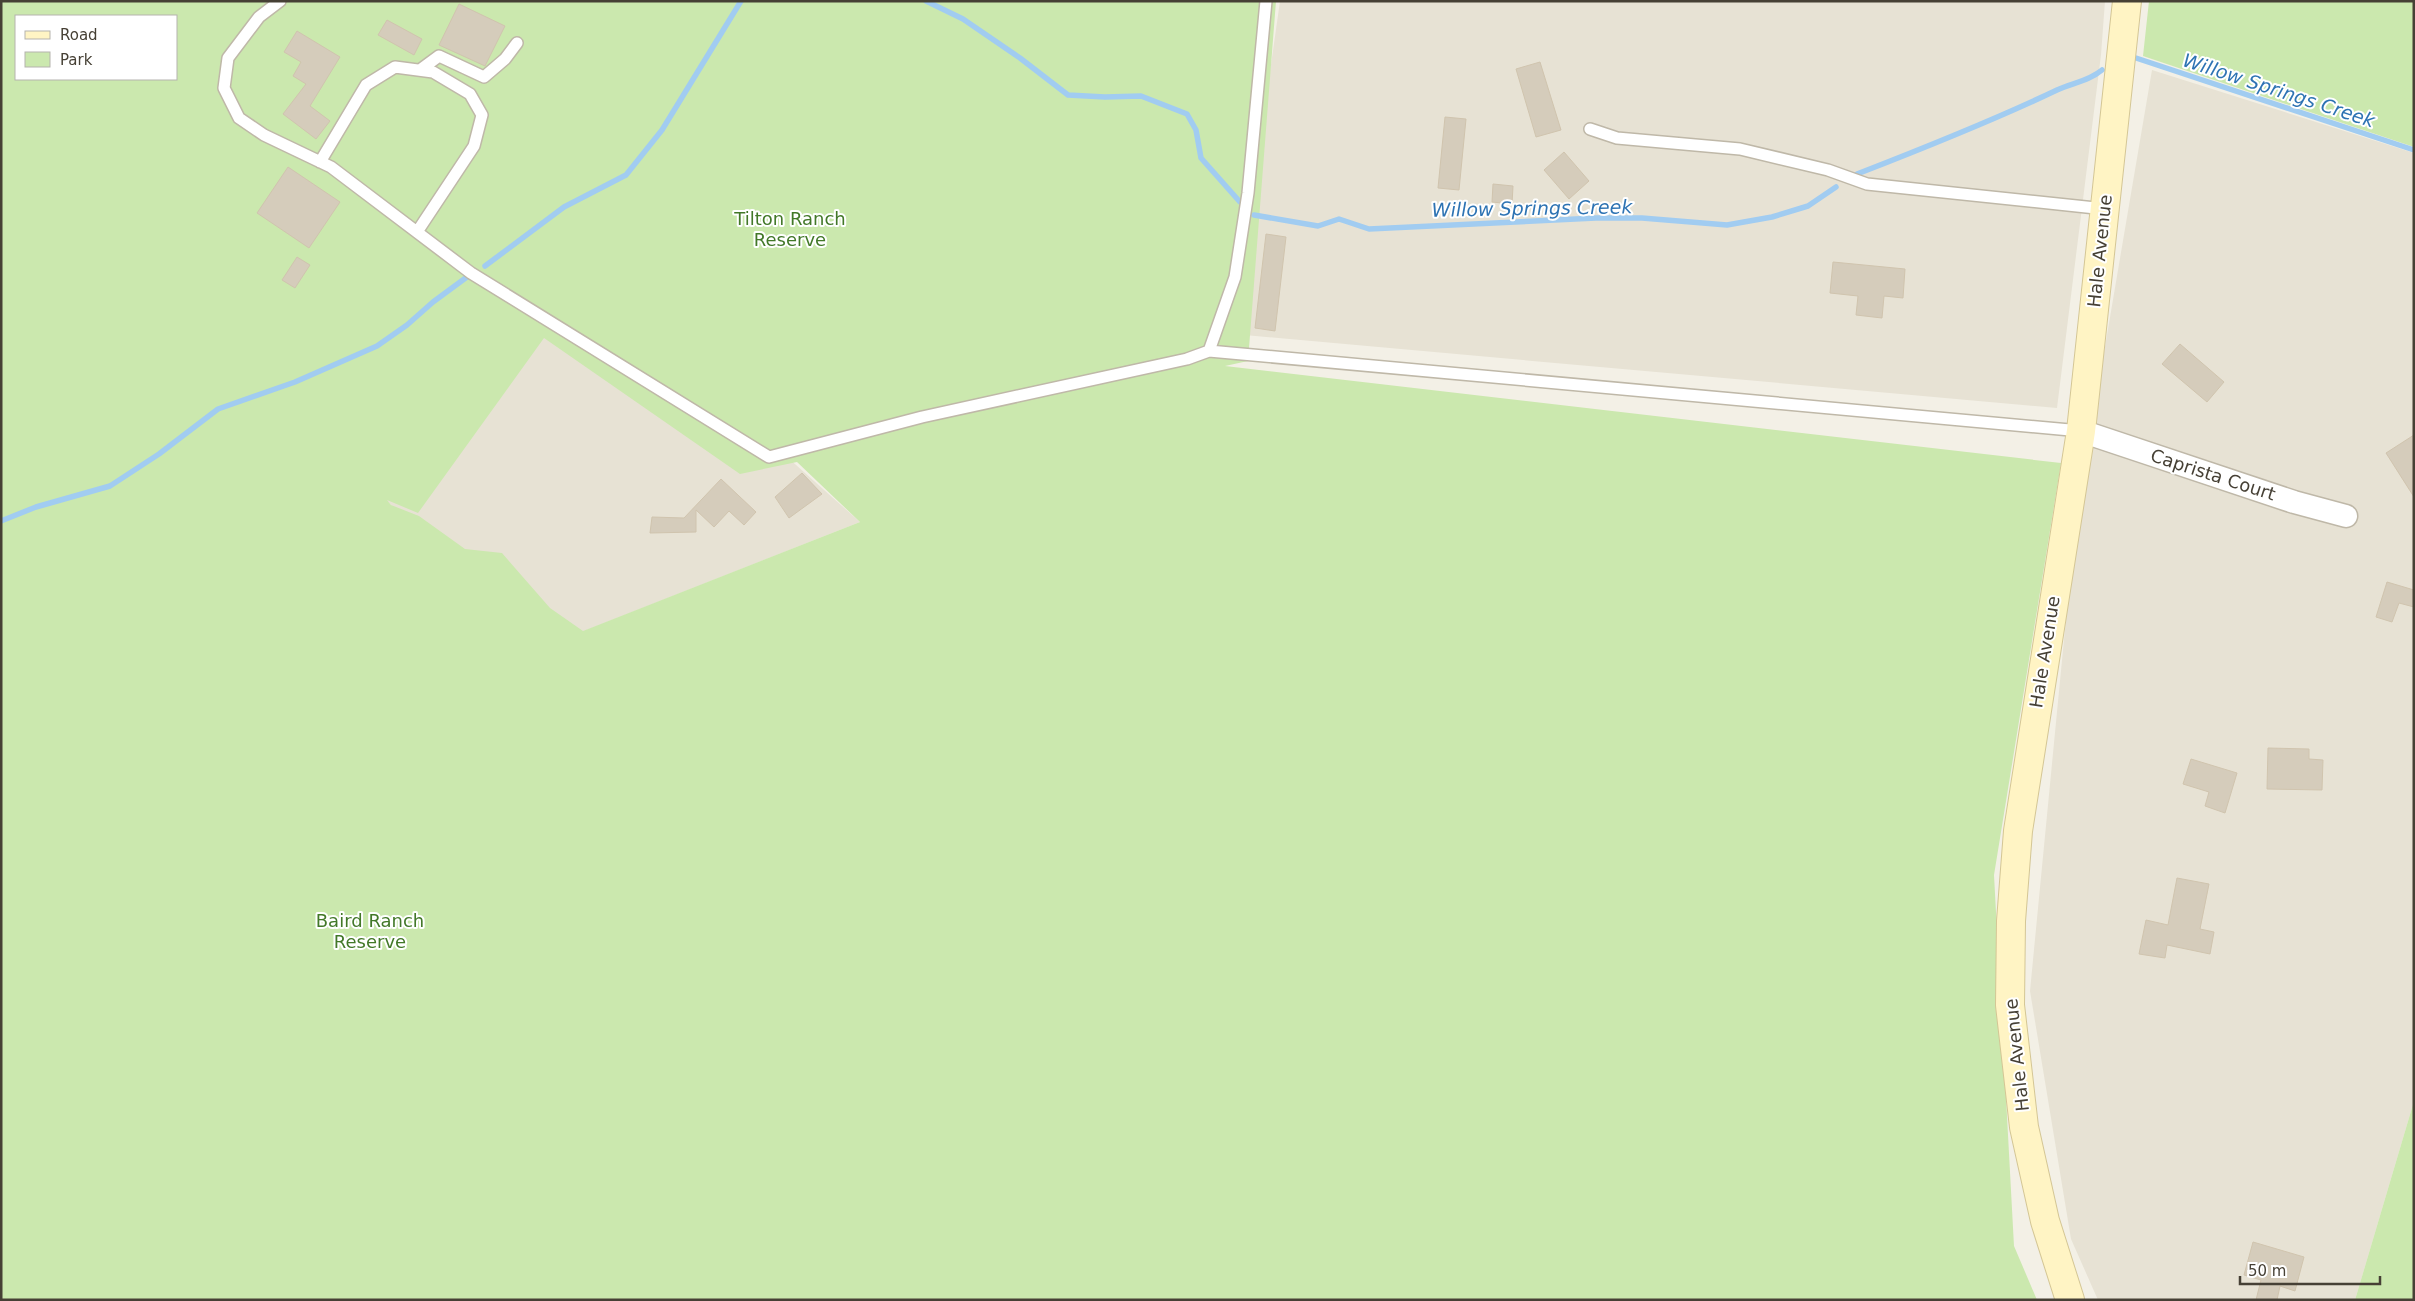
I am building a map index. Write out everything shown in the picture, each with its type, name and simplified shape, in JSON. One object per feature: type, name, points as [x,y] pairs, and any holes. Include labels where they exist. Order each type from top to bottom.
[{"type":"main road","name":"Hale Avenue","points":[[2071,1297],[2045,1221],[2024,1127],[2010,1006],[2010,921],[2018,832],[2081,431],[2127,1]]},
{"type":"street","name":"Caprista Court","points":[[2081,431],[2294,502],[2346,516]]},
{"type":"lane","points":[[280,1],[259,17],[228,58],[224,88],[239,118],[264,135],[331,167],[471,273],[769,457],[922,417],[1186,359],[1209,350],[2081,431]]},
{"type":"lane","points":[[1209,350],[1235,277],[1248,193],[1266,1]]},
{"type":"lane","points":[[420,70],[439,56],[484,77],[505,59],[517,43]]},
{"type":"lane","points":[[320,162],[366,86],[395,67],[433,72],[470,94],[482,114],[474,146],[417,232]]},
{"type":"lane","points":[[1590,128],[1617,138],[1740,149],[1828,170],[1867,184],[2105,209]]},
{"type":"shaded area","points":[[269,1],[860,522],[574,635],[429,545],[315,425]]},
{"type":"shaded area","points":[[1280,1],[2105,1],[2101,55],[2057,408],[1233,334]]},
{"type":"shaded area","points":[[2152,70],[2414,153],[2414,1101],[2355,1300],[2098,1300],[2071,1239],[2030,991],[2072,557],[2090,435]]},
{"type":"green space","points":[[1,1],[1276,1],[1248,361],[1225,366],[2061,463],[1994,875],[2014,1246],[2037,1300],[1,1300]],"holes":[[[544,338],[740,474],[797,462],[860,522],[583,631],[550,608],[502,553],[465,549],[419,516],[391,505],[387,500],[418,513]]]},
{"type":"green space","points":[[2149,1],[2414,1],[2414,147],[2143,56]]},
{"type":"green space","points":[[2414,1101],[2414,1300],[2355,1300]]},
{"type":"building","points":[[459,4],[505,26],[485,66],[439,45]]},
{"type":"building","points":[[387,20],[422,39],[414,55],[378,35]]},
{"type":"building","points":[[297,31],[340,57],[310,106],[330,121],[316,139],[283,114],[306,84],[293,76],[301,62],[284,52]]},
{"type":"building","points":[[1540,62],[1561,130],[1536,137],[1516,69]]},
{"type":"building","points":[[1445,117],[1466,119],[1459,190],[1438,188]]},
{"type":"building","points":[[1564,152],[1589,181],[1569,199],[1544,170]]},
{"type":"building","points":[[288,167],[340,202],[309,248],[257,213]]},
{"type":"building","points":[[1493,184],[1513,186],[1512,204],[1492,202]]},
{"type":"building","points":[[1266,234],[1286,237],[1275,331],[1255,328]]},
{"type":"building","points":[[297,257],[310,265],[295,288],[282,280]]},
{"type":"building","points":[[1833,262],[1905,269],[1903,298],[1884,296],[1882,318],[1856,315],[1858,296],[1830,293]]},
{"type":"building","points":[[2180,344],[2224,382],[2207,402],[2162,364]]},
{"type":"building","points":[[2414,435],[2414,497],[2386,453]]},
{"type":"building","points":[[802,473],[822,494],[789,518],[775,497]]},
{"type":"building","points":[[721,479],[756,512],[744,525],[729,511],[714,527],[696,510],[696,532],[650,533],[652,517],[684,518]]},
{"type":"building","points":[[2387,582],[2414,590],[2414,607],[2399,603],[2392,622],[2376,617]]},
{"type":"building","points":[[2268,748],[2309,749],[2309,759],[2323,760],[2322,790],[2267,789]]},
{"type":"building","points":[[2191,759],[2237,773],[2225,813],[2205,806],[2209,792],[2183,784]]},
{"type":"building","points":[[2177,878],[2209,884],[2200,929],[2214,932],[2210,954],[2167,945],[2165,958],[2139,954],[2146,920],[2168,925]]},
{"type":"building","points":[[2253,1242],[2304,1257],[2295,1291],[2280,1286],[2277,1300],[2256,1300],[2261,1280],[2244,1275]]},
{"type":"waterway","points":[[485,266],[564,207],[626,175],[662,130],[741,1]]},
{"type":"waterway","name":"Willow Springs Creek","points":[[926,1],[963,19],[1020,58],[1068,95],[1141,96],[1187,114],[1196,130],[1201,158],[1240,202]]},
{"type":"waterway","name":"Willow Springs Creek","points":[[2136,58],[2414,150]]},
{"type":"waterway","name":"Willow Springs Creek","points":[[1857,174],[1983,123],[2086,79],[2102,70]]},
{"type":"waterway","name":"Willow Springs Creek","points":[[1254,215],[1318,226],[1339,219],[1369,229],[1596,218],[1642,218],[1727,225],[1772,217],[1808,206],[1836,187]]},
{"type":"waterway","points":[[1,521],[36,507],[110,486],[159,454],[218,409],[295,382],[377,346],[407,325],[433,302],[471,274]]},
{"type":"park label","name":"Tilton Ranch Reserve","points":[[790,229]]},
{"type":"park label","name":"Baird Ranch Reserve","points":[[370,931]]}]
